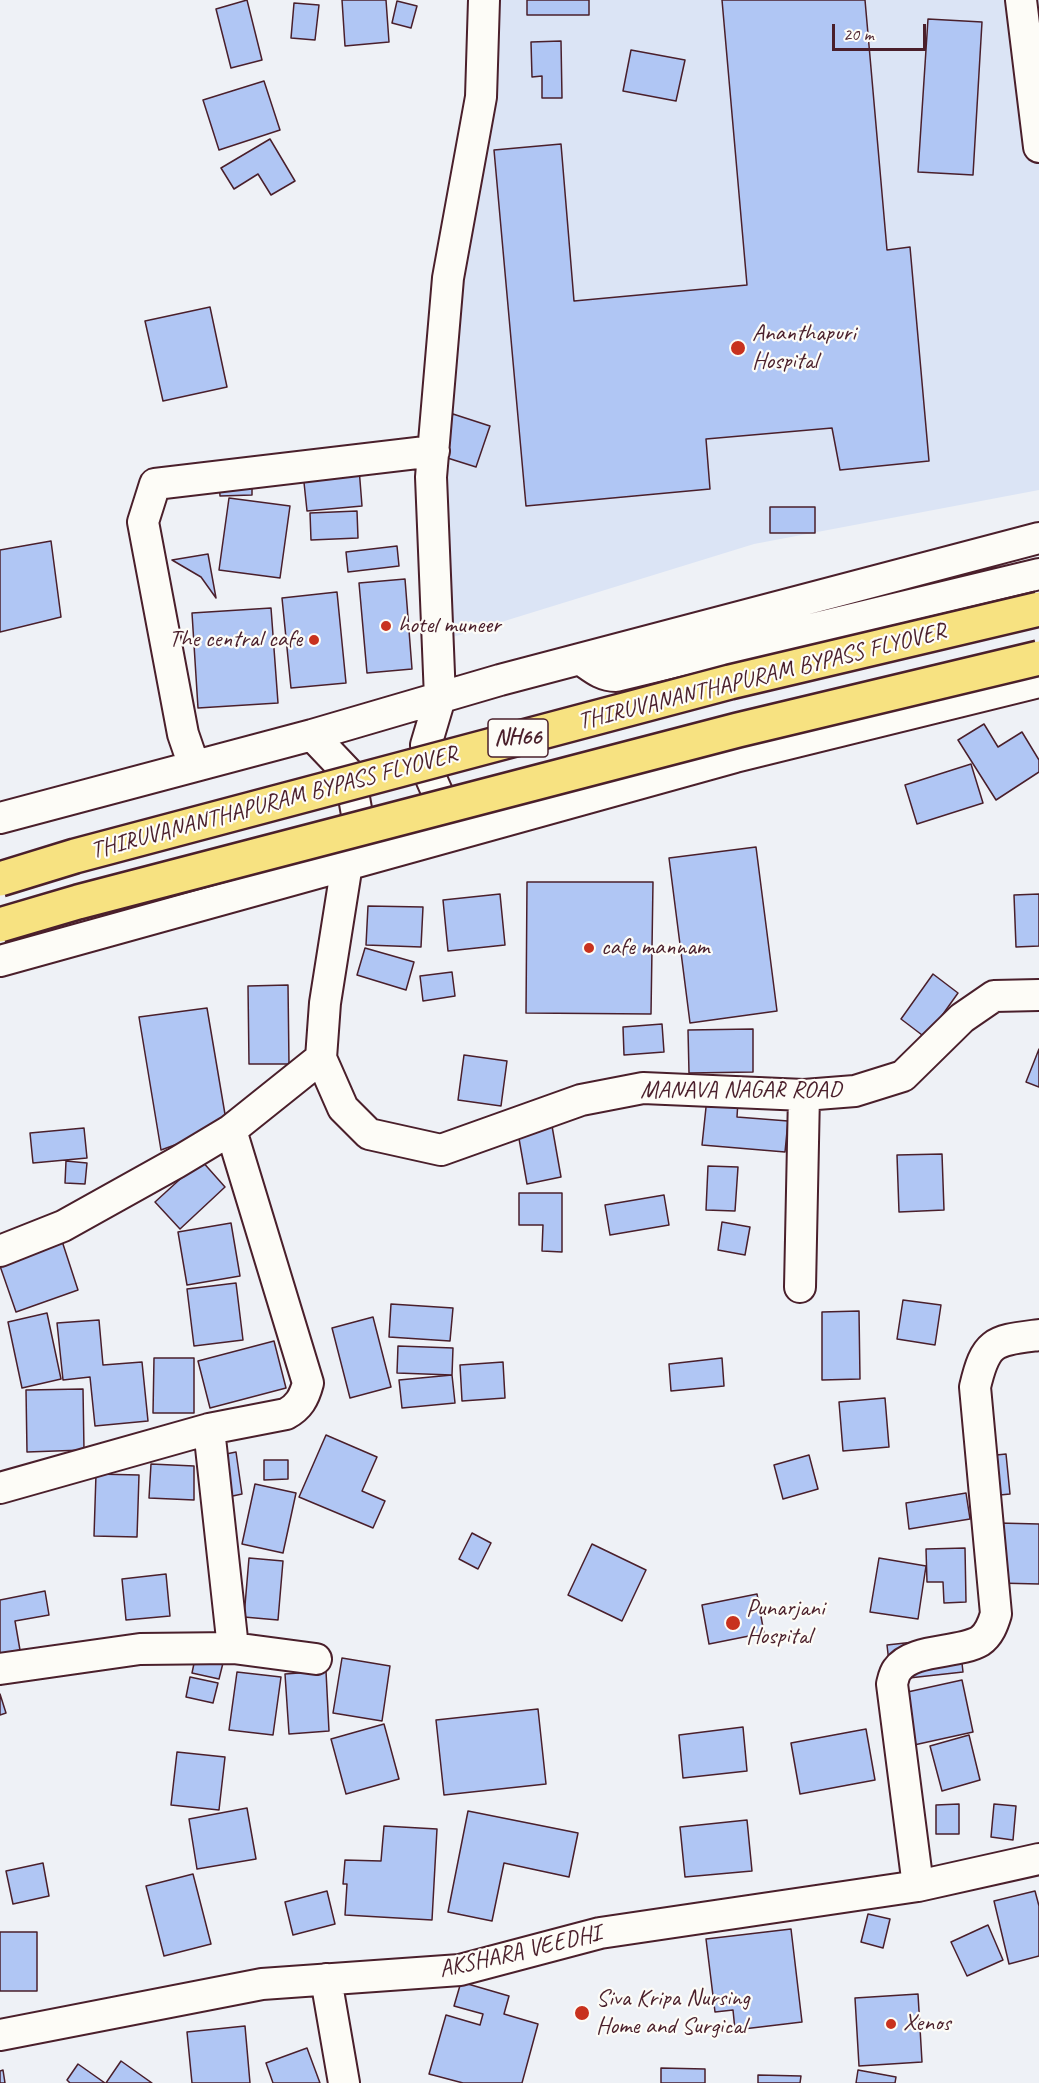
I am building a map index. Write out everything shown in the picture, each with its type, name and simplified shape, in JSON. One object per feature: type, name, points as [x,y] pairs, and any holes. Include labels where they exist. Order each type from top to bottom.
[{"type":"highway","name":"THIRUVANANTHAPURAM BYPASS FLYOVER","points":[[0,879],[75,855],[730,682],[1039,609]]},
{"type":"highway","name":"THIRUVANANTHAPURAM BYPASS FLYOVER","points":[[0,925],[78,902],[727,733],[1039,658]]},
{"type":"street","points":[[484,0],[481,97],[448,278],[431,477],[440,698],[426,745],[430,776],[441,801],[489,825]]},
{"type":"street","points":[[1021,0],[1039,147]]},
{"type":"street","points":[[194,766],[183,734],[143,522],[155,484],[434,451]]},
{"type":"street","points":[[0,818],[312,735],[580,659],[1039,538]]},
{"type":"street","points":[[580,659],[599,672],[608,676],[616,676],[1039,574]]},
{"type":"street","points":[[0,961],[735,757],[1039,682]]},
{"type":"street","points":[[0,1251],[63,1226],[231,1130],[321,1058],[325,1003],[347,864],[361,837],[350,776],[312,735]]},
{"type":"street","name":"MANAVA NAGAR ROAD","points":[[321,1058],[342,1108],[369,1134],[441,1150],[581,1100],[643,1088],[804,1095],[855,1091],[903,1076],[962,1018],[994,996],[1039,995]]},
{"type":"street","points":[[800,1287],[804,1095]]},
{"type":"street","points":[[0,1488],[209,1429],[286,1414],[295,1409],[304,1397],[308,1383],[231,1130]]},
{"type":"street","points":[[918,1886],[892,1684],[897,1670],[907,1662],[980,1641],[991,1629],[996,1614],[975,1387],[981,1362],[991,1346],[1011,1339],[1039,1335]]},
{"type":"street","points":[[209,1429],[233,1648]]},
{"type":"street","points":[[0,1669],[140,1649],[233,1648],[316,1659]]},
{"type":"street","name":"AKSHARA VEEDHI","points":[[0,2035],[262,1984],[460,1970],[600,1933],[918,1886],[1039,1859]]},
{"type":"street","points":[[326,1979],[344,2083]]},
{"type":"shaded area","name":"Ananthapuri Hospital","points":[[499,0],[1039,0],[1039,490],[754,544],[443,640],[445,280],[500,37]]},
{"type":"building","points":[[247,0],[262,60],[231,68],[216,9]]},
{"type":"building","points":[[342,0],[386,0],[389,42],[345,46]]},
{"type":"building","points":[[527,0],[589,0],[589,15],[527,15]]},
{"type":"building","name":"Ananthapuri Hospital","points":[[722,0],[865,0],[887,250],[910,247],[929,461],[840,470],[832,428],[706,439],[710,489],[526,506],[494,150],[561,144],[574,301],[747,285]]},
{"type":"building","points":[[397,1],[417,6],[411,28],[392,23]]},
{"type":"building","points":[[294,3],[319,5],[315,40],[291,38]]},
{"type":"building","points":[[928,19],[982,22],[973,175],[918,172]]},
{"type":"building","points":[[561,41],[562,98],[542,98],[542,76],[532,77],[531,42]]},
{"type":"building","points":[[631,50],[685,60],[676,101],[623,91]]},
{"type":"building","points":[[264,81],[280,130],[219,150],[203,100]]},
{"type":"building","points":[[270,139],[295,181],[271,195],[258,174],[234,189],[221,168]]},
{"type":"building","points":[[210,307],[227,387],[163,401],[145,321]]},
{"type":"building","points":[[453,414],[490,426],[476,467],[438,455]]},
{"type":"building","points":[[359,468],[362,506],[307,511],[303,473]]},
{"type":"building","points":[[252,478],[252,495],[220,496],[219,480]]},
{"type":"building","points":[[229,498],[290,506],[280,578],[219,570]]},
{"type":"building","points":[[770,507],[815,507],[815,533],[770,533]]},
{"type":"building","points":[[357,511],[358,538],[311,540],[310,513]]},
{"type":"building","points":[[51,541],[61,617],[0,632],[0,550]]},
{"type":"building","points":[[397,546],[399,566],[348,572],[346,552]]},
{"type":"building","points":[[208,554],[216,598],[201,577],[172,560]]},
{"type":"building","name":"hotel muneer","points":[[405,579],[412,669],[367,673],[359,583]]},
{"type":"building","name":"The central cafe","points":[[337,592],[346,683],[291,688],[282,598]]},
{"type":"building","points":[[271,608],[278,703],[198,708],[192,613]]},
{"type":"building","points":[[984,724],[998,747],[1022,732],[1039,760],[1039,772],[996,800],[958,740]]},
{"type":"building","points":[[971,764],[983,803],[917,824],[905,785]]},
{"type":"building","points":[[756,847],[777,1011],[690,1023],[669,858]]},
{"type":"building","name":"cafe mannam","points":[[527,882],[653,882],[651,1014],[526,1013]]},
{"type":"building","points":[[500,894],[505,945],[448,951],[443,900]]},
{"type":"building","points":[[1039,894],[1039,946],[1016,947],[1014,895]]},
{"type":"building","points":[[368,906],[423,907],[421,947],[366,945]]},
{"type":"building","points":[[365,948],[414,962],[406,990],[357,975]]},
{"type":"building","points":[[452,972],[455,996],[423,1001],[420,976]]},
{"type":"building","points":[[933,974],[958,993],[926,1038],[901,1019]]},
{"type":"building","points":[[288,985],[289,1064],[249,1064],[248,986]]},
{"type":"building","points":[[207,1008],[227,1126],[161,1150],[139,1017]]},
{"type":"building","points":[[662,1024],[664,1052],[624,1055],[623,1027]]},
{"type":"building","points":[[753,1029],[753,1072],[689,1073],[688,1030]]},
{"type":"building","points":[[1039,1049],[1039,1087],[1026,1082]]},
{"type":"building","points":[[464,1055],[507,1061],[501,1106],[458,1100]]},
{"type":"building","points":[[707,1098],[738,1101],[737,1117],[788,1121],[785,1152],[702,1145]]},
{"type":"building","points":[[552,1126],[561,1177],[527,1184],[518,1133]]},
{"type":"building","points":[[84,1128],[87,1158],[33,1163],[30,1133]]},
{"type":"building","points":[[942,1154],[944,1210],[899,1212],[897,1155]]},
{"type":"building","points":[[201,1160],[225,1187],[180,1229],[155,1202]]},
{"type":"building","points":[[66,1161],[87,1163],[85,1184],[65,1183]]},
{"type":"building","points":[[708,1166],[738,1167],[735,1211],[706,1210]]},
{"type":"building","points":[[519,1193],[562,1193],[562,1252],[542,1251],[543,1225],[519,1225]]},
{"type":"building","points":[[664,1195],[669,1225],[610,1235],[605,1205]]},
{"type":"building","points":[[722,1222],[750,1227],[745,1255],[718,1250]]},
{"type":"building","points":[[231,1223],[240,1276],[187,1285],[178,1232]]},
{"type":"building","points":[[61,1238],[78,1290],[16,1312],[0,1260]]},
{"type":"building","points":[[236,1283],[243,1340],[194,1346],[187,1289]]},
{"type":"building","points":[[903,1300],[941,1305],[935,1345],[897,1339]]},
{"type":"building","points":[[391,1304],[453,1308],[450,1341],[389,1337]]},
{"type":"building","points":[[859,1311],[860,1379],[822,1380],[822,1312]]},
{"type":"building","points":[[47,1313],[61,1379],[22,1388],[8,1322]]},
{"type":"building","points":[[373,1317],[391,1387],[350,1398],[332,1328]]},
{"type":"building","points":[[99,1320],[103,1365],[142,1362],[148,1421],[95,1426],[90,1377],[63,1380],[57,1323]]},
{"type":"building","points":[[274,1341],[286,1388],[210,1408],[198,1361]]},
{"type":"building","points":[[398,1346],[453,1348],[452,1375],[397,1373]]},
{"type":"building","points":[[154,1358],[194,1358],[194,1413],[153,1413]]},
{"type":"building","points":[[722,1358],[724,1386],[671,1391],[669,1364]]},
{"type":"building","points":[[503,1362],[505,1398],[462,1401],[460,1365]]},
{"type":"building","points":[[452,1375],[455,1403],[402,1408],[399,1380]]},
{"type":"building","points":[[83,1389],[84,1450],[27,1452],[26,1390]]},
{"type":"building","points":[[885,1398],[889,1447],[843,1451],[839,1402]]},
{"type":"building","points":[[326,1435],[377,1457],[362,1491],[385,1501],[373,1528],[299,1497]]},
{"type":"building","points":[[236,1452],[242,1494],[228,1497],[221,1455]]},
{"type":"building","points":[[1006,1454],[1010,1494],[990,1496],[987,1456]]},
{"type":"building","points":[[809,1455],[818,1489],[783,1499],[774,1465]]},
{"type":"building","points":[[264,1460],[288,1460],[288,1479],[264,1480]]},
{"type":"building","points":[[151,1464],[194,1466],[194,1500],[149,1498]]},
{"type":"building","points":[[96,1474],[139,1475],[137,1537],[94,1536]]},
{"type":"building","points":[[255,1484],[296,1493],[283,1553],[242,1544]]},
{"type":"building","points":[[966,1493],[970,1519],[909,1529],[906,1503]]},
{"type":"building","points":[[998,1523],[1039,1524],[1039,1584],[997,1583]]},
{"type":"building","points":[[472,1533],[491,1543],[478,1569],[459,1559]]},
{"type":"building","points":[[592,1544],[646,1570],[622,1621],[568,1595]]},
{"type":"building","points":[[965,1548],[966,1602],[944,1603],[943,1582],[927,1582],[926,1549]]},
{"type":"building","points":[[249,1558],[283,1561],[278,1620],[244,1617]]},
{"type":"building","points":[[879,1558],[926,1566],[918,1619],[870,1612]]},
{"type":"building","points":[[166,1574],[170,1616],[126,1620],[122,1579]]},
{"type":"building","points":[[45,1591],[49,1615],[15,1621],[20,1650],[0,1654],[0,1600]]},
{"type":"building","points":[[757,1594],[764,1633],[709,1644],[702,1605]]},
{"type":"building","points":[[959,1637],[963,1672],[891,1680],[887,1645]]},
{"type":"building","points":[[196,1654],[224,1659],[219,1679],[192,1673]]},
{"type":"building","points":[[342,1658],[390,1666],[382,1721],[333,1713]]},
{"type":"building","points":[[326,1671],[329,1731],[289,1734],[285,1674]]},
{"type":"building","points":[[237,1672],[281,1677],[273,1735],[229,1730]]},
{"type":"building","points":[[190,1677],[218,1683],[213,1703],[186,1697]]},
{"type":"building","points":[[962,1680],[973,1732],[914,1745],[903,1693]]},
{"type":"building","points":[[0,1694],[6,1713],[0,1715]]},
{"type":"building","points":[[538,1709],[546,1784],[444,1795],[436,1720]]},
{"type":"building","points":[[384,1724],[399,1779],[346,1794],[331,1739]]},
{"type":"building","points":[[743,1727],[747,1771],[683,1778],[679,1735]]},
{"type":"building","points":[[866,1729],[875,1780],[800,1794],[791,1743]]},
{"type":"building","points":[[969,1735],[980,1780],[942,1791],[930,1746]]},
{"type":"building","points":[[177,1752],[225,1757],[219,1810],[171,1805]]},
{"type":"building","points":[[959,1804],[959,1834],[936,1834],[936,1805]]},
{"type":"building","points":[[994,1804],[1016,1806],[1013,1840],[991,1837]]},
{"type":"building","points":[[247,1808],[256,1859],[197,1869],[189,1819]]},
{"type":"building","points":[[468,1811],[578,1833],[569,1877],[504,1863],[492,1921],[448,1912]]},
{"type":"building","points":[[747,1820],[752,1871],[685,1877],[680,1827]]},
{"type":"building","points":[[384,1826],[437,1829],[432,1920],[345,1915],[347,1884],[343,1884],[345,1860],[381,1861]]},
{"type":"building","points":[[43,1863],[49,1896],[13,1904],[6,1871]]},
{"type":"building","points":[[193,1874],[211,1944],[164,1956],[146,1886]]},
{"type":"building","points":[[327,1891],[335,1924],[293,1935],[285,1902]]},
{"type":"building","points":[[1035,1891],[1039,1906],[1039,1956],[1009,1964],[994,1901]]},
{"type":"building","points":[[868,1914],[890,1919],[883,1948],[861,1942]]},
{"type":"building","points":[[988,1925],[1003,1960],[967,1976],[951,1942]]},
{"type":"building","points":[[791,1929],[802,2022],[735,2030],[733,2010],[715,2012],[706,1939]]},
{"type":"building","points":[[0,1932],[37,1932],[37,1991],[0,1991]]},
{"type":"building","points":[[461,1982],[509,1996],[504,2014],[538,2024],[522,2083],[463,2083],[429,2074],[446,2015],[480,2025],[483,2014],[454,2006]]},
{"type":"building","points":[[918,1994],[922,2062],[859,2066],[855,1998]]},
{"type":"building","points":[[245,2026],[250,2083],[192,2083],[187,2032]]},
{"type":"building","points":[[307,2048],[320,2083],[273,2083],[266,2063]]},
{"type":"building","points":[[121,2061],[152,2083],[106,2083]]},
{"type":"building","points":[[78,2064],[105,2083],[70,2083],[67,2080]]},
{"type":"building","points":[[661,2068],[705,2069],[705,2083],[661,2083]]},
{"type":"building","points":[[3,2070],[5,2083],[0,2083],[0,2071]]},
{"type":"building","points":[[858,2070],[896,2077],[895,2083],[856,2083]]},
{"type":"building","points":[[758,2075],[801,2076],[800,2083],[758,2083]]},
{"type":"place","name":"Ananthapuri Hospital","points":[[738,348]]},
{"type":"place","name":"hotel muneer","points":[[386,626]]},
{"type":"place","name":"The central cafe","points":[[314,640]]},
{"type":"place","name":"cafe mannam","points":[[589,948]]},
{"type":"place","name":"Punarjani Hospital","points":[[733,1623]]},
{"type":"place","name":"Siva Kripa Nursing Home and Surgical","points":[[582,2013]]},
{"type":"place","name":"Xenos","points":[[891,2024]]}]
